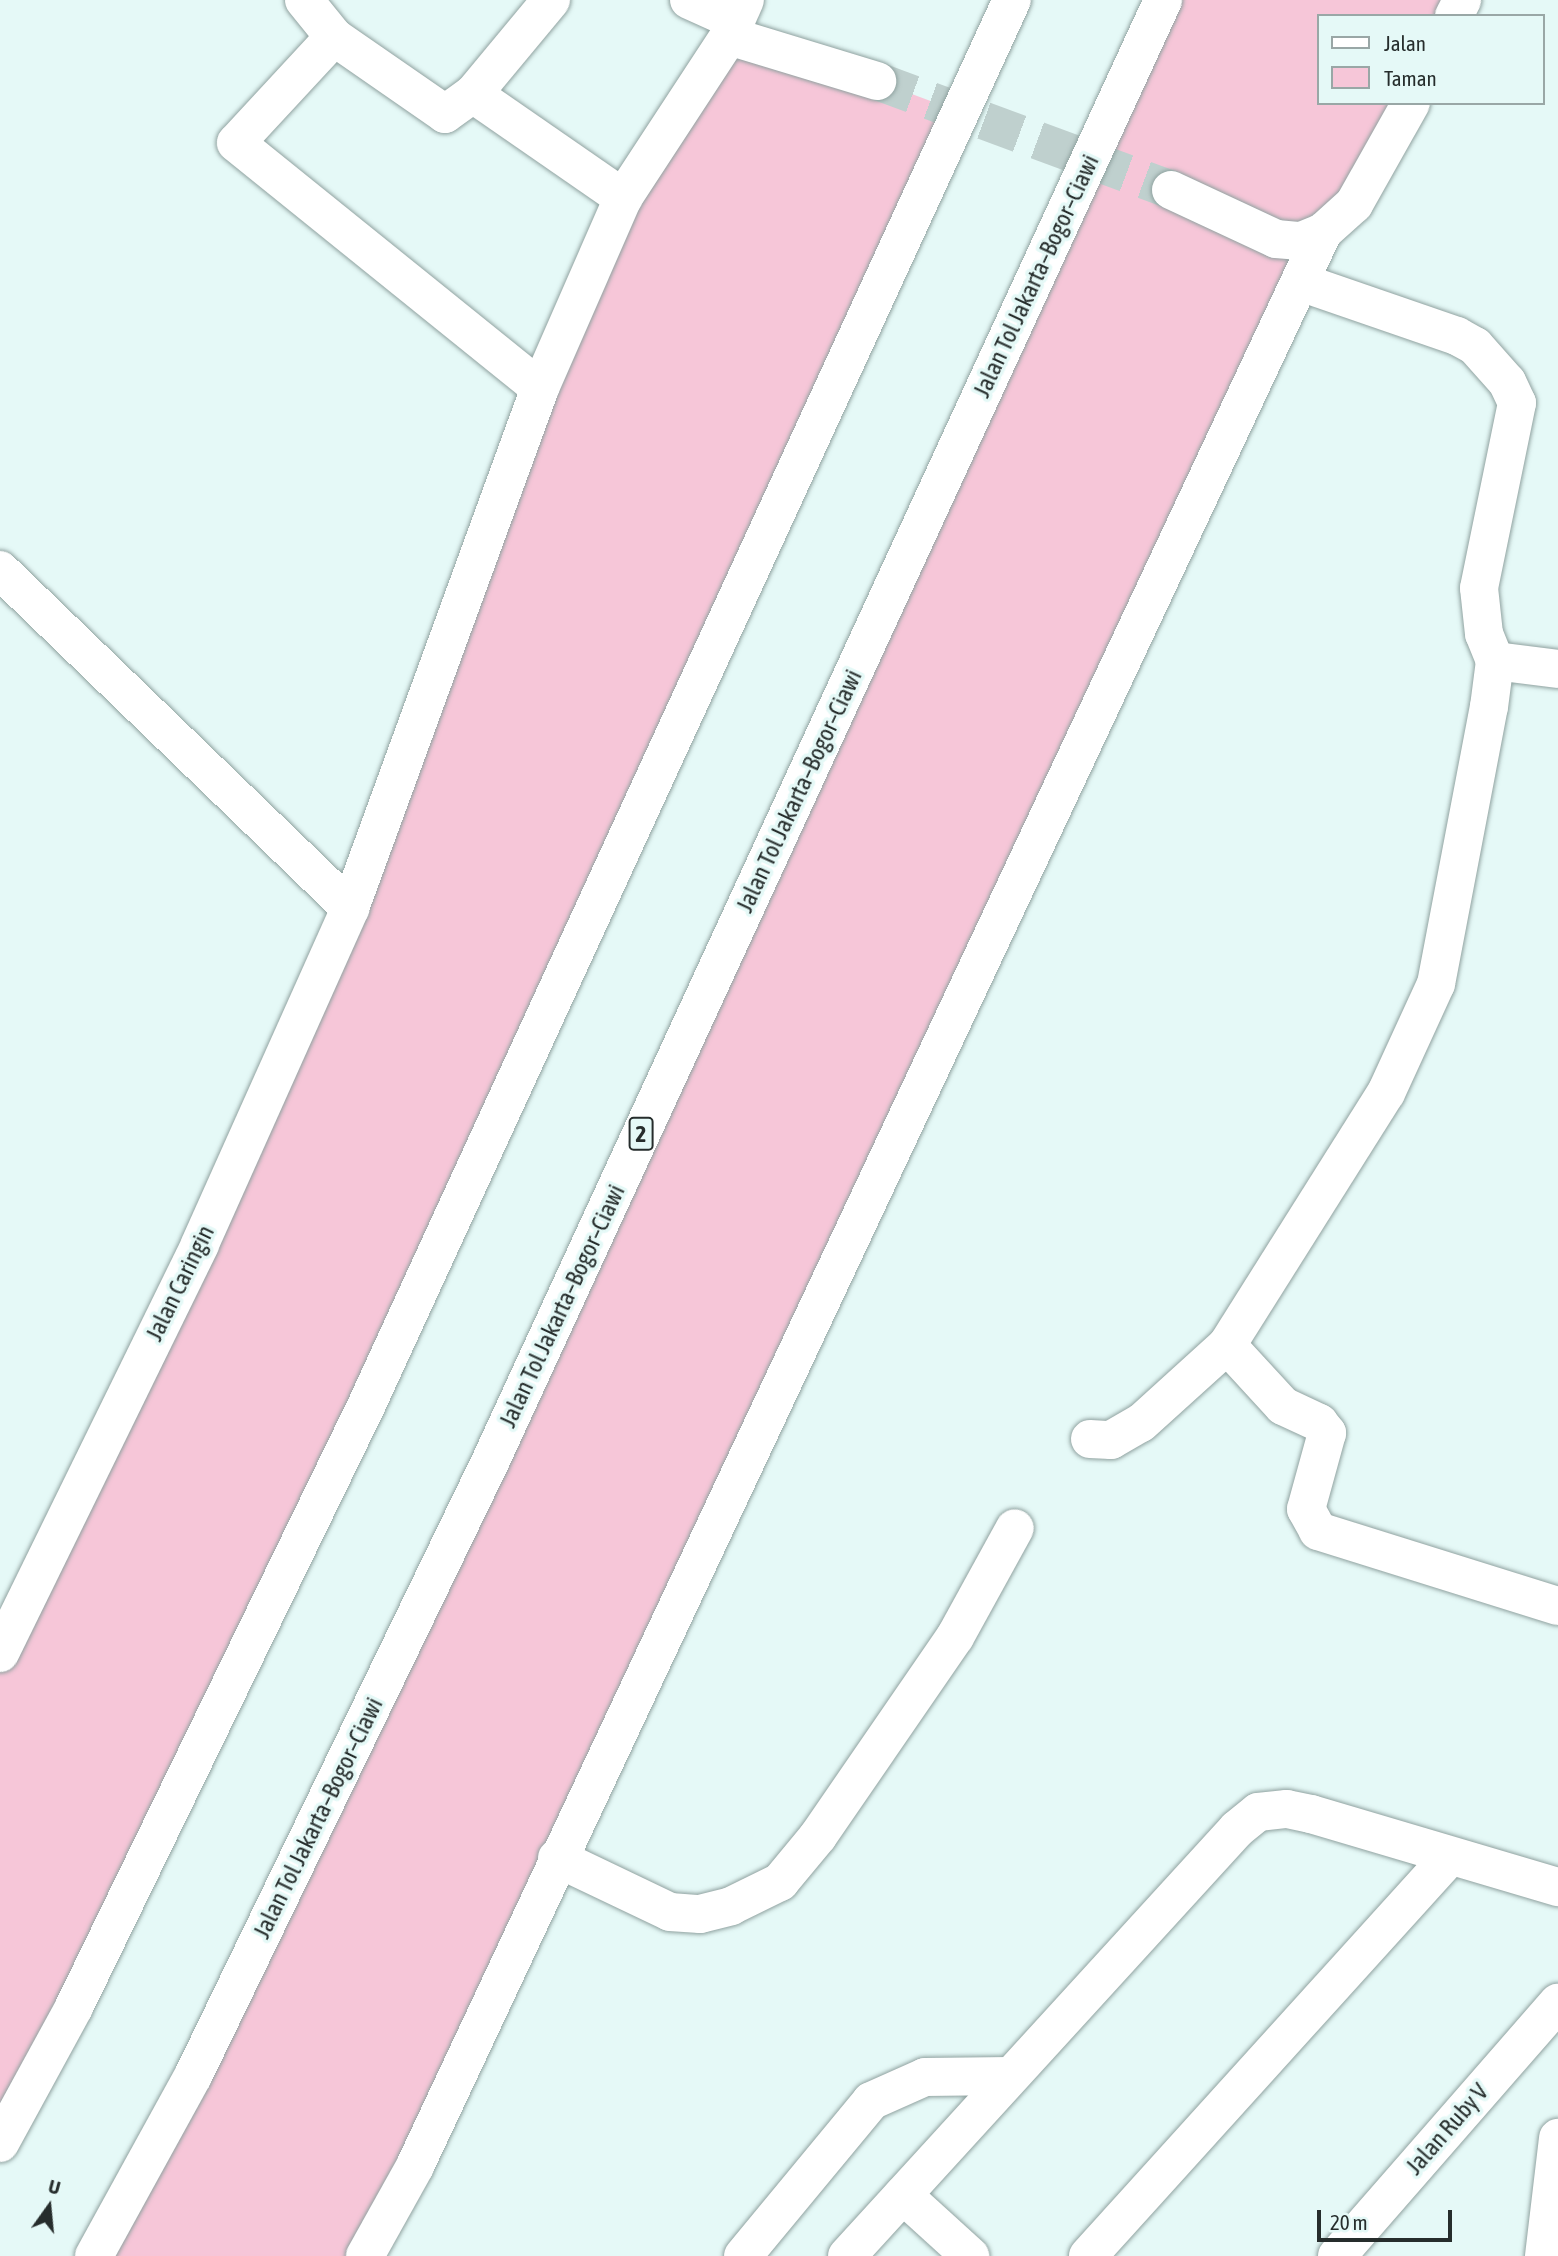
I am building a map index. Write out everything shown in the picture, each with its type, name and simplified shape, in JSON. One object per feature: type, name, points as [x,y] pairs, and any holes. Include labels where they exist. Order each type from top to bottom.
[{"type":"main road","points":[[304,0],[334,37],[445,114],[473,94],[551,0]]},
{"type":"main road","points":[[689,0],[877,81]]},
{"type":"main road","points":[[0,2143],[80,1994],[367,1404],[1012,0]]},
{"type":"main road","name":"Jalan Tol Jakarta–Bogor–Ciawi","points":[[94,2256],[193,2076],[491,1460],[1163,0]]},
{"type":"main road","name":"Jalan Caringin","points":[[0,1653],[200,1244],[350,908],[540,388],[623,198],[737,19]]},
{"type":"main road","points":[[334,37],[236,142],[540,388]]},
{"type":"main road","points":[[473,94],[623,198]]},
{"type":"main road","points":[[365,2256],[415,2166],[557,1858],[1323,232],[1368,185],[1410,105]]},
{"type":"main road","points":[[1171,190],[1276,239],[1301,241],[1323,232]]},
{"type":"main road","points":[[1090,1439],[1111,1440],[1141,1423],[1227,1345],[1386,1093],[1436,984],[1494,662],[1484,634],[1479,587],[1517,403],[1507,382],[1475,346],[1457,336],[1300,282]]},
{"type":"main road","points":[[0,570],[350,908]]},
{"type":"main road","points":[[1494,662],[1558,669]]},
{"type":"main road","points":[[1227,1345],[1283,1406],[1319,1423],[1327,1433],[1306,1509],[1318,1531],[1558,1606]]},
{"type":"main road","points":[[557,1858],[670,1912],[700,1914],[731,1906],[780,1882],[818,1836],[955,1637],[1015,1528]]},
{"type":"main road","points":[[847,2256],[1237,1829],[1258,1812],[1287,1810],[1311,1814],[1558,1887]]},
{"type":"main road","points":[[1088,2256],[1450,1856]]},
{"type":"main road","name":"Jalan Ruby V","points":[[1337,2256],[1558,2003]]},
{"type":"main road","points":[[743,2256],[871,2101],[925,2077],[1010,2076]]},
{"type":"main road","points":[[1544,2256],[1558,2138]]},
{"type":"main road","points":[[903,2195],[970,2256]]},
{"type":"green space","points":[[1163,0],[1460,0],[1453,14],[1316,14],[1316,105],[1408,105],[1339,219],[364,2256],[93,2256]]},
{"type":"green space","points":[[729,36],[877,81],[960,112],[0,2143],[0,1652],[228,1180],[623,198]]},
{"type":"tunnel","points":[[877,81],[1171,190]]}]
